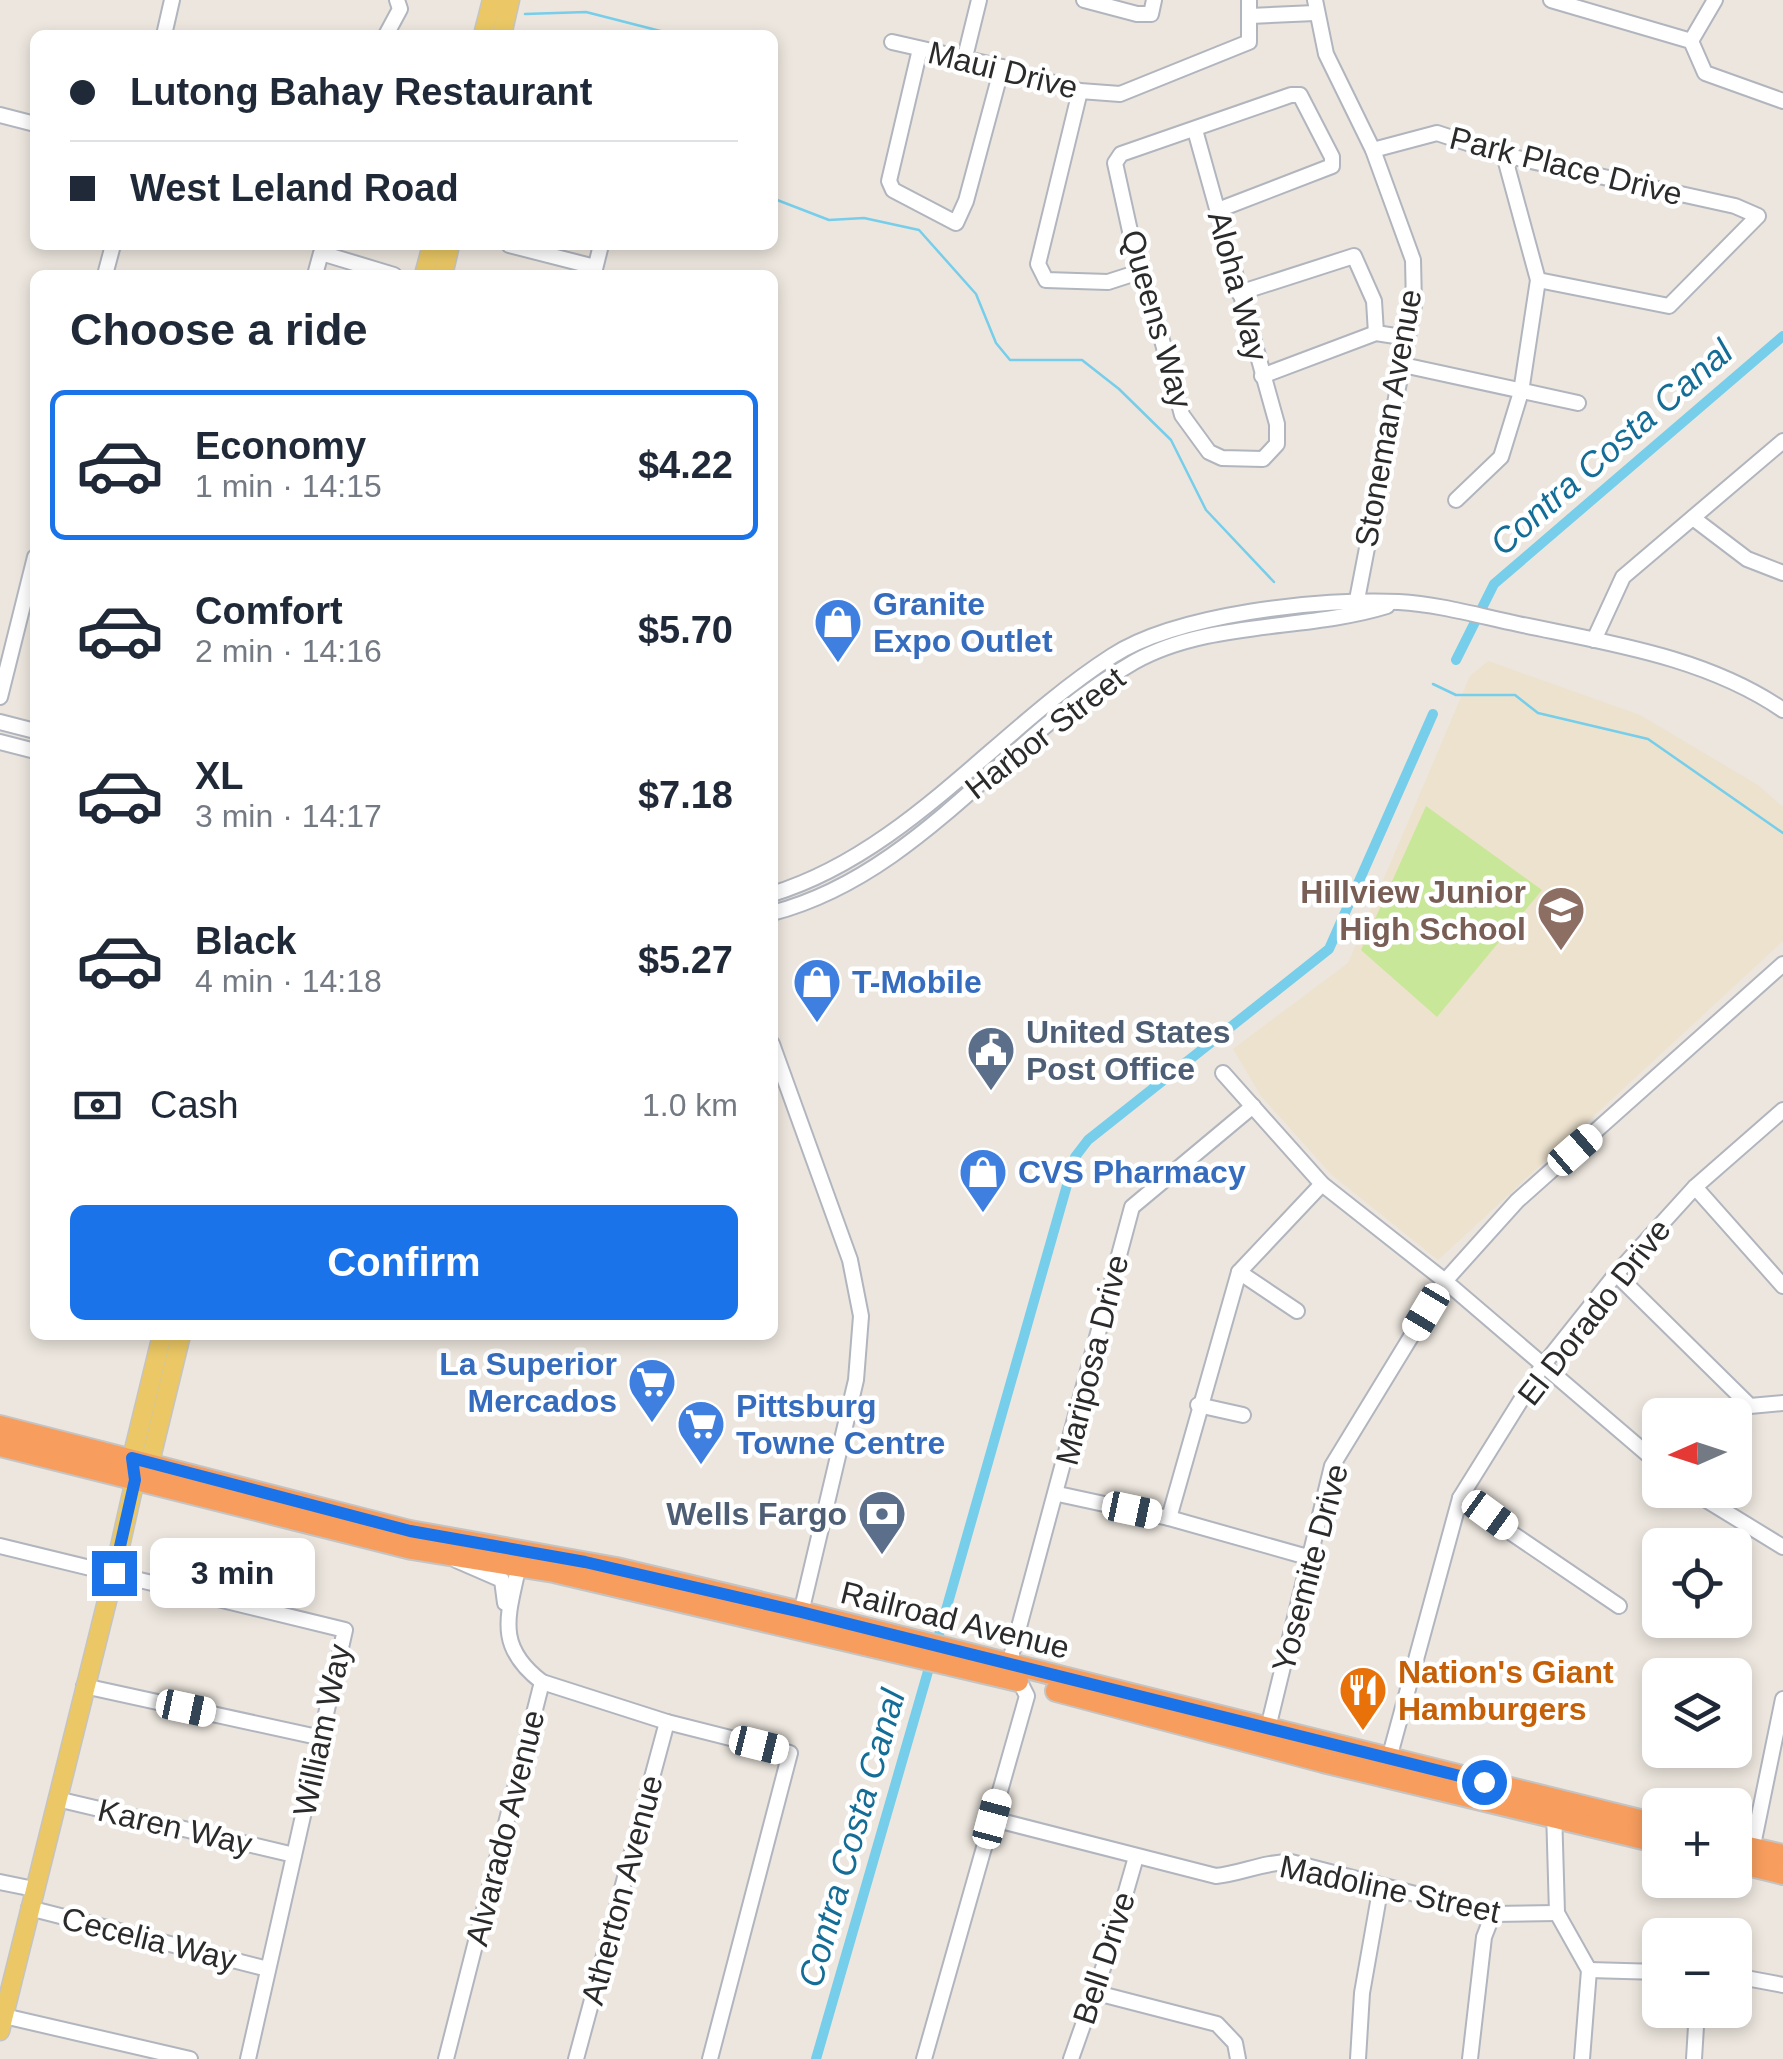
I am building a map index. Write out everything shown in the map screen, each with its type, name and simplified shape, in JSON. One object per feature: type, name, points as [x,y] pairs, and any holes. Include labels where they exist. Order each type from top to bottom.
[{"type":"highway","name":"Railroad Avenue","points":[[0,1426],[395,1528],[799,1621],[1386,1768],[1554,1808],[1642,1822]]},
{"type":"highway","name":"Railroad Avenue","points":[[0,1446],[447,1555],[521,1558]]},
{"type":"highway","name":"Railroad Avenue","points":[[1554,1808],[1642,1837]]},
{"type":"highway","points":[[1752,1855],[1783,1855]]},
{"type":"highway","points":[[1752,1859],[1783,1874]]},
{"type":"main road","points":[[484,30],[492,0]]},
{"type":"main road","points":[[503,30],[510,0]]},
{"type":"main road","points":[[141,1460],[161,1340]]},
{"type":"main road","points":[[2,2024],[135,1480],[180,1340]]},
{"type":"street","points":[[165,30],[172,0]]},
{"type":"street","points":[[966,57],[979,0]]},
{"type":"street","points":[[1084,0],[1137,14],[1152,7]]},
{"type":"street","points":[[1249,0],[1250,16],[1315,7]]},
{"type":"street","points":[[1551,0],[1691,41]]},
{"type":"street","points":[[1691,41],[1716,0]]},
{"type":"street","points":[[388,30],[399,5]]},
{"type":"street","name":"Stoneman Avenue","points":[[1315,7],[1326,54],[1373,150],[1413,260],[1408,338],[1355,609]]},
{"type":"street","name":"Maui Drive","points":[[892,42],[966,57],[1080,91],[1120,94],[1249,42],[1250,16]]},
{"type":"street","points":[[1691,41],[1705,73],[1783,101]]},
{"type":"street","points":[[920,49],[889,181],[893,190],[956,222],[966,201],[1002,67]]},
{"type":"street","points":[[1080,91],[1038,264],[1046,280],[1108,282],[1139,272]]},
{"type":"street","points":[[1195,130],[1300,95],[1332,158],[1332,166],[1218,210]]},
{"type":"street","points":[[0,115],[30,123]]},
{"type":"street","name":"Queens Way","points":[[1195,130],[1122,154],[1116,163],[1139,272],[1151,299],[1182,415],[1197,438],[1209,452],[1222,458],[1263,459],[1277,444]]},
{"type":"street","name":"Aloha Way","points":[[1195,130],[1277,424],[1277,444]]},
{"type":"street","name":"Park Place Drive","points":[[1373,150],[1437,133],[1504,155],[1735,206],[1758,216],[1669,306],[1538,280]]},
{"type":"street","points":[[1456,500],[1501,457],[1521,392],[1538,280],[1504,155]]},
{"type":"street","points":[[325,250],[380,270]]},
{"type":"street","points":[[525,250],[591,270]]},
{"type":"street","points":[[1239,293],[1346,255],[1354,256],[1374,301],[1376,334]]},
{"type":"street","points":[[1262,376],[1376,334],[1408,338]]},
{"type":"street","points":[[1403,364],[1578,403]]},
{"type":"street","points":[[1594,640],[1623,578],[1783,441]]},
{"type":"street","points":[[1693,518],[1747,559],[1783,573]]},
{"type":"street","points":[[0,697],[30,576]]},
{"type":"street","name":"Harbor Street","points":[[778,911],[832,891],[893,854],[1094,688],[1138,660],[1188,642],[1402,602],[1594,640],[1708,671],[1783,710]]},
{"type":"street","name":"Harbor Street","points":[[778,892],[832,871],[882,840],[1038,710],[1126,647],[1184,625],[1355,609]]},
{"type":"street","points":[[0,722],[30,730]]},
{"type":"street","points":[[0,742],[30,750]]},
{"type":"street","points":[[882,840],[893,854]]},
{"type":"street","name":"Yosemite Drive","points":[[1266,1738],[1332,1466],[1445,1282],[1516,1201],[1783,964]]},
{"type":"street","points":[[778,1061],[850,1260],[861,1316],[856,1380],[799,1621]]},
{"type":"street","points":[[1223,1073],[1322,1184],[1445,1282],[1541,1368],[1642,1450]]},
{"type":"street","name":"Mariposa Drive","points":[[924,2059],[1027,1696],[1016,1674],[1012,1653],[1058,1494],[1132,1207],[1253,1106]]},
{"type":"street","name":"El Dorado Drive","points":[[1386,1768],[1460,1498],[1541,1368],[1616,1274],[1695,1188],[1781,1117]]},
{"type":"street","points":[[1169,1518],[1198,1405],[1239,1272],[1322,1184]]},
{"type":"street","points":[[1695,1188],[1783,1286]]},
{"type":"street","points":[[1239,1272],[1297,1311]]},
{"type":"street","points":[[1616,1274],[1750,1406],[1783,1403]]},
{"type":"street","points":[[1198,1405],[1243,1415]]},
{"type":"street","points":[[1058,1494],[1169,1518],[1311,1558]]},
{"type":"street","points":[[1460,1498],[1619,1606]]},
{"type":"street","points":[[1720,1508],[1783,1546]]},
{"type":"street","name":"William Way","points":[[0,1546],[345,1630],[248,2059]]},
{"type":"street","name":"Alvarado Avenue","points":[[446,2059],[542,1682],[516,1658],[502,1580],[447,1555]]},
{"type":"street","points":[[507,1623],[521,1558]]},
{"type":"street","points":[[542,1682],[667,1722],[790,1753],[710,2059]]},
{"type":"street","points":[[84,1686],[322,1738]]},
{"type":"street","points":[[1752,1820],[1783,1698]]},
{"type":"street","name":"Atherton Avenue","points":[[576,2059],[667,1722]]},
{"type":"street","name":"Karen Way","points":[[56,1799],[294,1855]]},
{"type":"street","points":[[1554,1808],[1557,1914],[1590,1970],[1582,2059]]},
{"type":"street","name":"Madoline Street","points":[[992,1819],[1216,1876],[1238,1874],[1262,1862],[1290,1862],[1493,1914],[1557,1914]]},
{"type":"street","name":"Bell Drive","points":[[1071,2059],[1108,1954],[1136,1857]]},
{"type":"street","name":"Cecelia Way","points":[[0,1882],[34,1889]]},
{"type":"street","points":[[1358,2059],[1362,1994],[1381,1886]]},
{"type":"street","name":"Cecelia Way","points":[[30,1908],[268,1969]]},
{"type":"street","points":[[1470,2059],[1484,1937],[1493,1914]]},
{"type":"street","points":[[1590,1970],[1642,1971]]},
{"type":"street","points":[[1752,1979],[1783,1985]]},
{"type":"street","points":[[1093,1992],[1218,2024],[1235,2043],[1238,2059]]},
{"type":"street","points":[[2,2024],[190,2059]]},
{"type":"street","points":[[1694,2059],[1697,2028]]},
{"type":"shaded area","name":"Hillview Junior High School","points":[[1488,661],[1640,715],[1758,785],[1783,807],[1783,941],[1438,1260],[1332,1175],[1261,1096],[1233,1049],[1348,963],[1470,676]]},
{"type":"green space","points":[[1426,806],[1542,890],[1437,1017],[1361,950]]},
{"type":"waterway","points":[[525,14],[586,12],[656,30]]},
{"type":"waterway","points":[[778,200],[829,220],[864,218],[919,230],[976,294],[996,343],[1010,360],[1082,360],[1119,389],[1171,440],[1206,510],[1274,582]]},
{"type":"waterway","name":"Contra Costa Canal","points":[[1456,660],[1494,584],[1783,336]]},
{"type":"waterway","points":[[1433,684],[1456,695],[1515,695],[1538,713],[1648,739],[1783,833]]},
{"type":"waterway","name":"Contra Costa Canal","points":[[936,1645],[1075,1157],[1088,1140],[1329,949],[1433,714]]},
{"type":"waterway","name":"Contra Costa Canal","points":[[816,2059],[931,1661]]},
{"type":"place","name":"Granite Expo Outlet","points":[[838,664]]},
{"type":"place","name":"Hillview Junior High School","points":[[1561,952]]},
{"type":"place","name":"T-Mobile","points":[[817,1024]]},
{"type":"place","name":"United States Post Office","points":[[991,1092]]},
{"type":"place","name":"CVS Pharmacy","points":[[983,1214]]},
{"type":"place","name":"La Superior Mercados","points":[[652,1424]]},
{"type":"place","name":"Pittsburg Towne Centre","points":[[701,1466]]},
{"type":"place","name":"Wells Fargo","points":[[882,1556]]},
{"type":"place","name":"Nation's Giant Hamburgers","points":[[1363,1732]]},
{"type":"route","points":[[114,1573],[135,1480],[132,1458],[410,1531],[585,1562],[801,1612],[1484,1782]]}]
